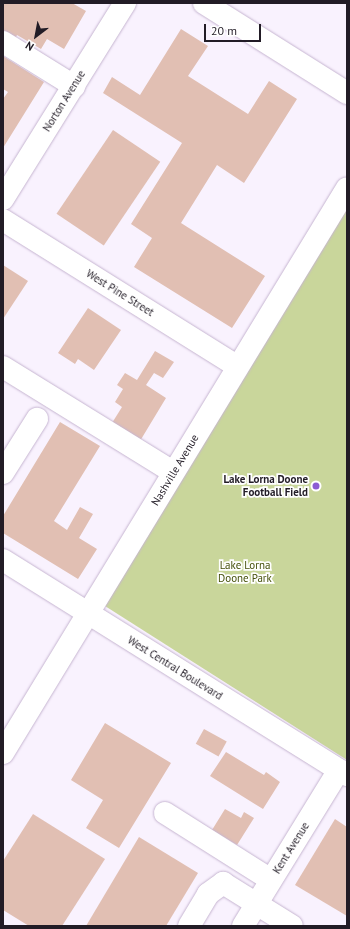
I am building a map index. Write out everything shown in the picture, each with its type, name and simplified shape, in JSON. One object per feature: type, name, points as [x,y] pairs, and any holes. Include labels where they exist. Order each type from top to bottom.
[{"type":"street","name":"Norton Avenue","points":[[3,199],[125,3]]},
{"type":"street","points":[[204,3],[347,93]]},
{"type":"street","points":[[3,42],[74,86]]},
{"type":"street","name":"Nashville Avenue","points":[[3,752],[237,366],[347,188]]},
{"type":"street","name":"West Pine Street","points":[[3,220],[237,366]]},
{"type":"street","points":[[3,367],[173,472]]},
{"type":"street","points":[[3,473],[37,419]]},
{"type":"street","name":"West Central Boulevard","points":[[3,560],[343,773]]},
{"type":"street","name":"Kent Avenue","points":[[243,926],[271,880],[343,773]]},
{"type":"street","points":[[165,813],[271,880]]},
{"type":"street","points":[[189,926],[208,894],[223,883],[292,926]]},
{"type":"green space","name":"Lake Lorna Doone Park","points":[[347,206],[347,760],[105,606]]},
{"type":"building","points":[[3,3],[72,3],[86,11],[64,49],[47,39],[41,49],[17,35],[16,37],[3,30]]},
{"type":"building","points":[[181,29],[208,46],[188,76],[248,114],[269,81],[297,99],[244,183],[217,165],[181,223],[265,276],[232,328],[134,267],[152,238],[131,224],[182,143],[103,93],[112,77],[140,95]]},
{"type":"building","points":[[3,56],[44,82],[3,148],[3,99],[8,92],[3,89]]},
{"type":"building","points":[[113,130],[160,162],[104,246],[57,214]]},
{"type":"building","points":[[3,265],[28,281],[3,319]]},
{"type":"building","points":[[88,308],[121,330],[94,370],[78,359],[75,364],[58,353]]},
{"type":"building","points":[[155,351],[174,362],[163,378],[154,373],[146,385],[166,398],[140,441],[112,423],[122,407],[115,402],[123,389],[117,385],[125,373],[137,380]]},
{"type":"building","points":[[60,422],[100,446],[54,521],[67,530],[80,507],[93,514],[79,538],[97,549],[78,579],[3,533],[3,516]]},
{"type":"building","points":[[105,723],[171,763],[119,848],[86,828],[103,800],[71,780]]},
{"type":"building","points":[[204,729],[227,742],[218,756],[196,744]]},
{"type":"building","points":[[226,752],[264,775],[266,772],[280,782],[263,809],[210,776]]},
{"type":"building","points":[[225,809],[241,818],[244,812],[254,818],[237,845],[212,830]]},
{"type":"building","points":[[33,814],[105,859],[62,926],[29,926],[3,910],[3,861]]},
{"type":"building","points":[[335,819],[347,827],[347,916],[295,885]]},
{"type":"building","points":[[139,837],[198,873],[166,926],[86,926]]},
{"type":"place","name":"Lake Lorna Doone Football Field","points":[[316,486]]}]
